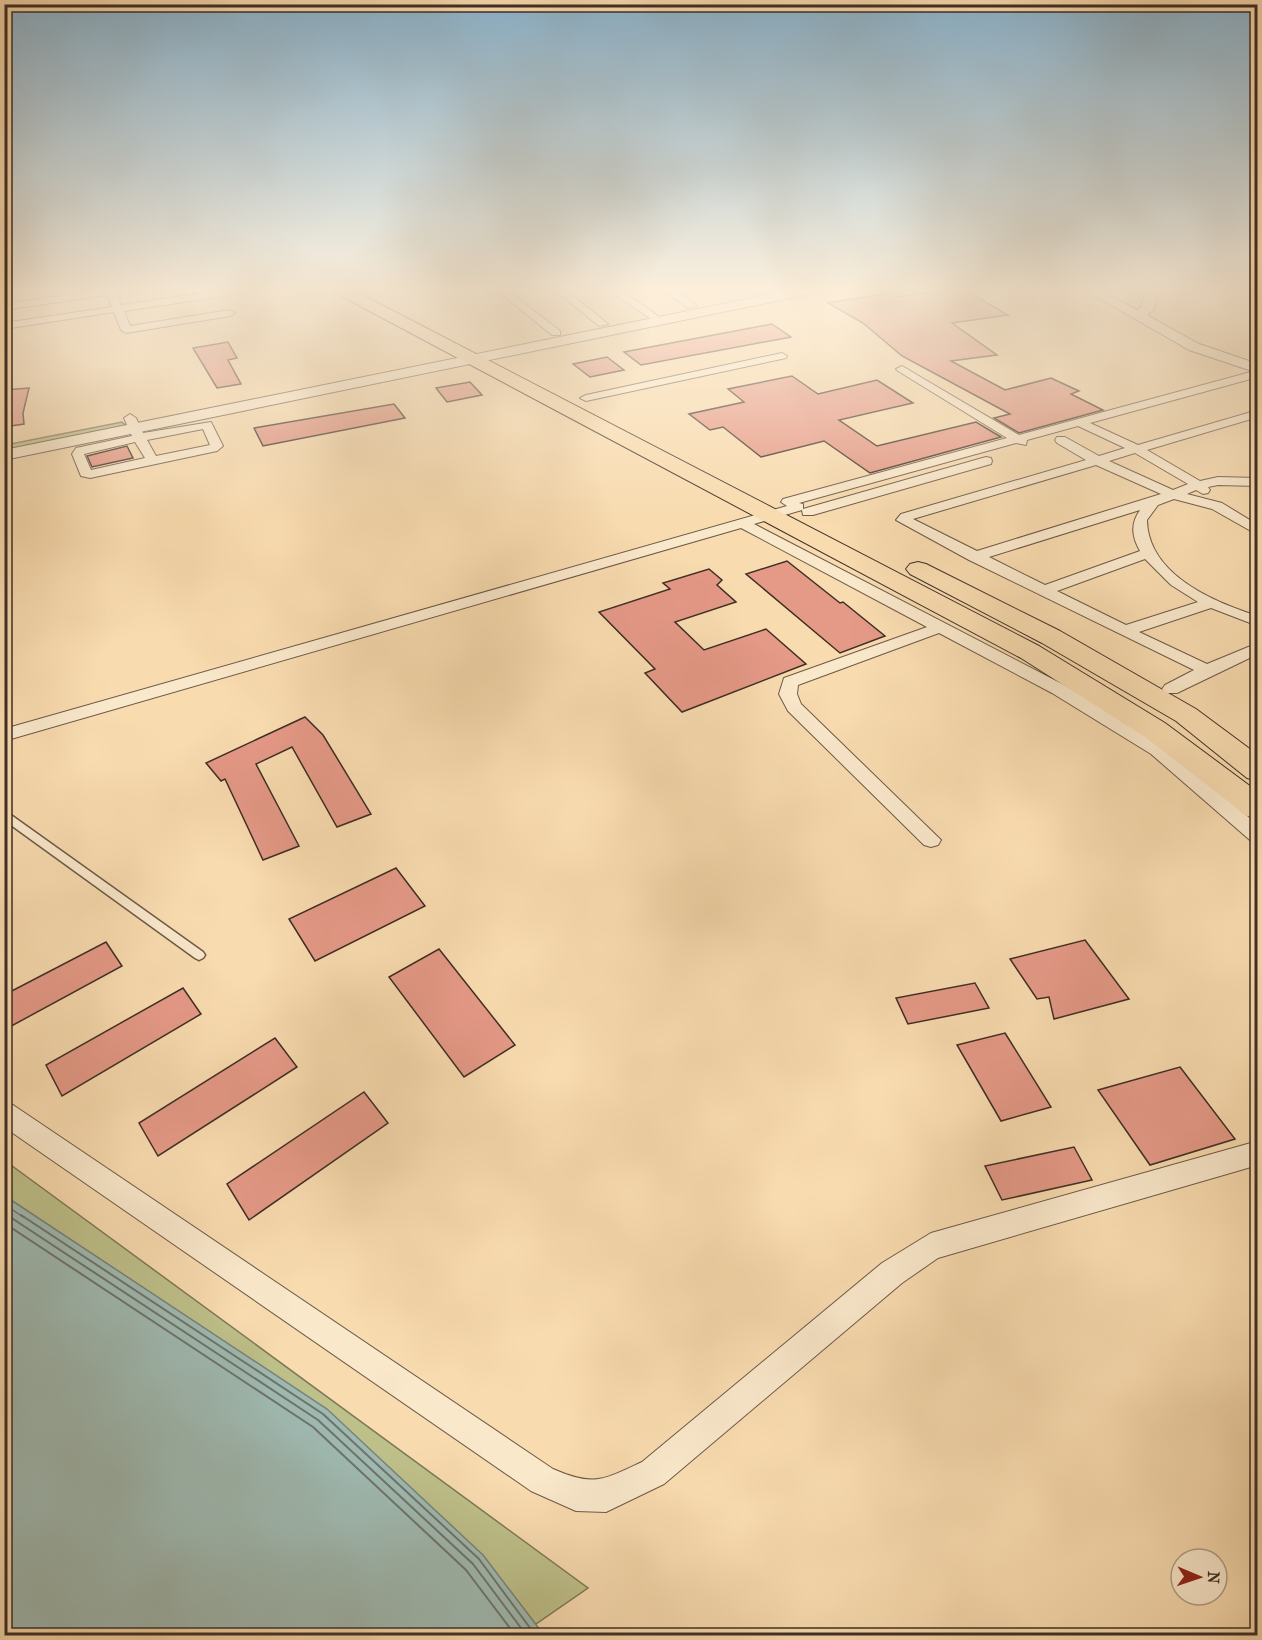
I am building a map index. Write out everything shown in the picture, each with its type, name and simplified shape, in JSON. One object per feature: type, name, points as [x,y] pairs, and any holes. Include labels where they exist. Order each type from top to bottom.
[{"type":"main road","points":[[500,364],[791,509],[872,545]]},
{"type":"main road","points":[[504,364],[586,398],[791,509],[1030,652],[1155,730],[1257,808]]},
{"type":"main road","points":[[903,561],[1051,637],[1186,715],[1257,771]]},
{"type":"street","points":[[4,455],[431,364]]},
{"type":"street","points":[[586,398],[747,364]]},
{"type":"street","points":[[1237,364],[1257,371]]},
{"type":"street","points":[[902,369],[1032,448]]},
{"type":"street","points":[[4,735],[744,524],[1017,439],[1257,371]]},
{"type":"street","points":[[791,509],[1032,448],[1257,386]]},
{"type":"street","points":[[1208,670],[1125,632],[903,520],[1257,413]]},
{"type":"street","points":[[1079,422],[1137,449],[1198,485],[1216,506]]},
{"type":"street","points":[[4,443],[134,428],[207,425],[217,446],[86,473],[78,454],[80,452],[134,428]]},
{"type":"street","points":[[134,428],[153,460]]},
{"type":"street","points":[[1061,440],[1098,461],[1172,494],[1216,506],[1257,531]]},
{"type":"street","points":[[974,557],[1153,502],[1257,467]]},
{"type":"street","points":[[1218,481],[1257,482]]},
{"type":"street","points":[[1153,502],[1140,520],[1142,543],[1160,568],[1211,603],[1257,621]]},
{"type":"street","points":[[744,524],[1058,689],[1156,750],[1257,836]]},
{"type":"street","points":[[1044,591],[1149,553]]},
{"type":"street","points":[[1125,632],[1211,603]]},
{"type":"street","points":[[931,840],[794,708],[788,694],[790,682],[941,627]]},
{"type":"street","points":[[1171,689],[1257,648]]},
{"type":"street","points":[[4,1113],[542,1480],[576,1495],[606,1496],[653,1473],[892,1273],[930,1247],[1000,1225],[1257,1153]]},
{"type":"lane","points":[[4,814],[199,955]]},
{"type":"green space","points":[[122,422],[126,426],[5,451],[5,445]]},
{"type":"green space","points":[[4,1160],[588,1588],[520,1635],[5,1299]]},
{"type":"water","points":[[5,1196],[327,1409],[483,1555],[544,1635],[5,1635]]},
{"type":"building","points":[[202,364],[230,364],[241,384],[217,388]]},
{"type":"building","points":[[573,364],[616,364],[624,370],[590,377]]},
{"type":"building","points":[[916,364],[956,364],[1005,390],[1051,378],[1079,391],[1071,394],[1103,410],[1019,433],[994,418],[1010,414]]},
{"type":"building","points":[[792,376],[818,394],[877,380],[913,403],[839,420],[877,446],[976,422],[1001,437],[870,473],[824,441],[761,457],[723,427],[710,430],[689,414],[744,402],[728,389]]},
{"type":"building","points":[[470,382],[482,395],[447,402],[436,388]]},
{"type":"building","points":[[29,388],[23,413],[24,424],[4,427],[4,390]]},
{"type":"building","points":[[394,404],[405,418],[263,446],[254,428]]},
{"type":"building","points":[[127,446],[133,458],[92,467],[87,456]]},
{"type":"building","points":[[787,561],[885,636],[840,653],[746,574]]},
{"type":"building","points":[[709,569],[722,580],[717,585],[736,602],[675,622],[704,650],[766,629],[806,664],[682,712],[645,673],[655,669],[599,612],[670,589],[663,583]]},
{"type":"building","points":[[305,717],[323,735],[371,814],[337,827],[292,747],[256,764],[299,846],[263,860],[225,779],[221,781],[206,763]]},
{"type":"building","points":[[396,868],[425,906],[315,961],[289,919]]},
{"type":"building","points":[[1085,940],[1129,999],[1054,1019],[1049,997],[1037,999],[1010,959]]},
{"type":"building","points":[[106,942],[122,966],[4,1030],[4,995]]},
{"type":"building","points":[[439,949],[515,1045],[464,1077],[389,977]]},
{"type":"building","points":[[975,983],[989,1008],[908,1024],[896,998]]},
{"type":"building","points":[[183,988],[201,1014],[62,1096],[46,1065]]},
{"type":"building","points":[[1005,1033],[1051,1107],[1001,1121],[957,1045]]},
{"type":"building","points":[[275,1038],[297,1067],[158,1156],[139,1123]]},
{"type":"building","points":[[1180,1067],[1235,1139],[1150,1165],[1098,1090]]},
{"type":"building","points":[[364,1092],[388,1123],[249,1220],[227,1184]]},
{"type":"building","points":[[1074,1147],[1092,1180],[1002,1200],[985,1166]]}]
